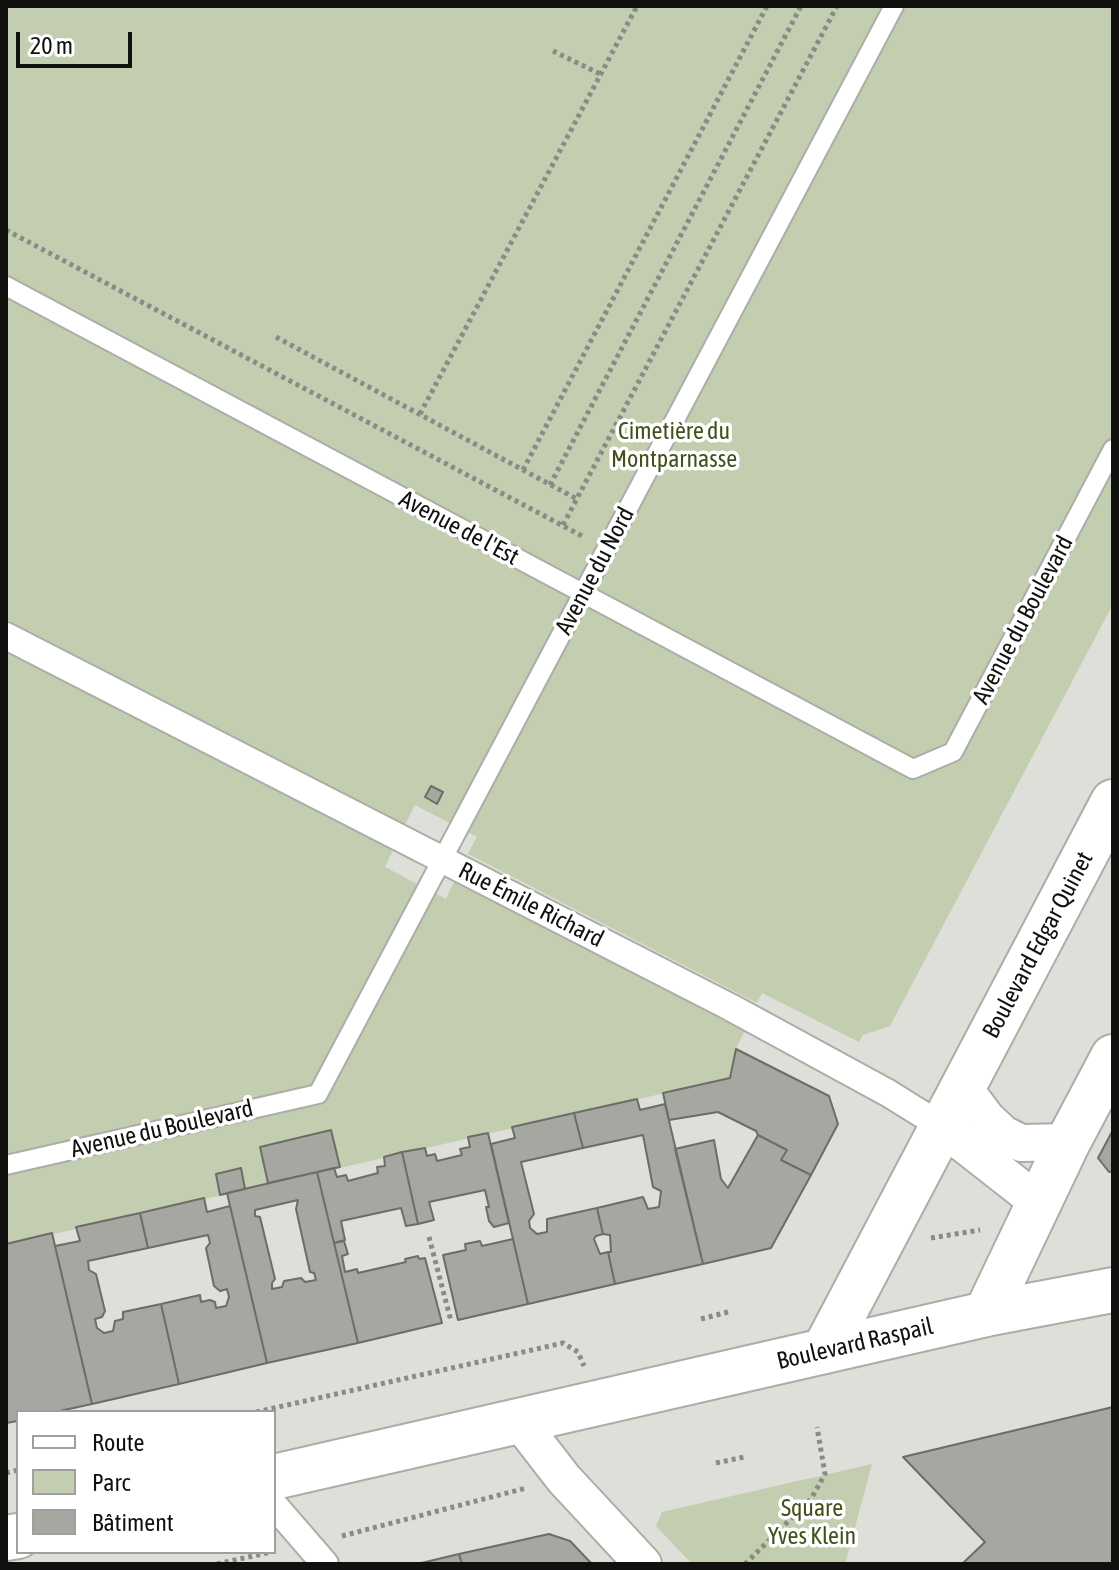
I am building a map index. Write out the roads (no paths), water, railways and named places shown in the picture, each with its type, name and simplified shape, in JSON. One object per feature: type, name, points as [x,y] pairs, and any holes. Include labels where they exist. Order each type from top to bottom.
[{"type":"street","name":"Rue Émile Richard","points":[[6,636],[730,1007],[888,1093],[941,1126],[1038,1202]]},
{"type":"street","name":"Boulevard Edgar Quinet","points":[[824,1351],[1113,802]]},
{"type":"street","points":[[986,1314],[1038,1202],[1113,1057]]},
{"type":"street","points":[[963,1087],[987,1119],[1003,1134],[1021,1143],[1068,1142]]},
{"type":"street","name":"Boulevard Raspail","points":[[276,1477],[986,1314],[1113,1290]]},
{"type":"street","points":[[519,1421],[564,1479],[643,1564]]},
{"type":"street","points":[[276,1508],[325,1564]]},
{"type":"lane","name":"Avenue du Nord","points":[[318,1094],[894,6]]},
{"type":"lane","name":"Avenue de l'Est","points":[[6,286],[913,769]]},
{"type":"lane","name":"Avenue du Boulevard","points":[[913,769],[953,752],[1113,449]]},
{"type":"lane","name":"Avenue du Boulevard","points":[[6,1165],[318,1094]]},
{"type":"park label","name":"Cimetière du Montparnasse","points":[[674,445]]},
{"type":"park label","name":"Square Yves Klein","points":[[812,1522]]}]
